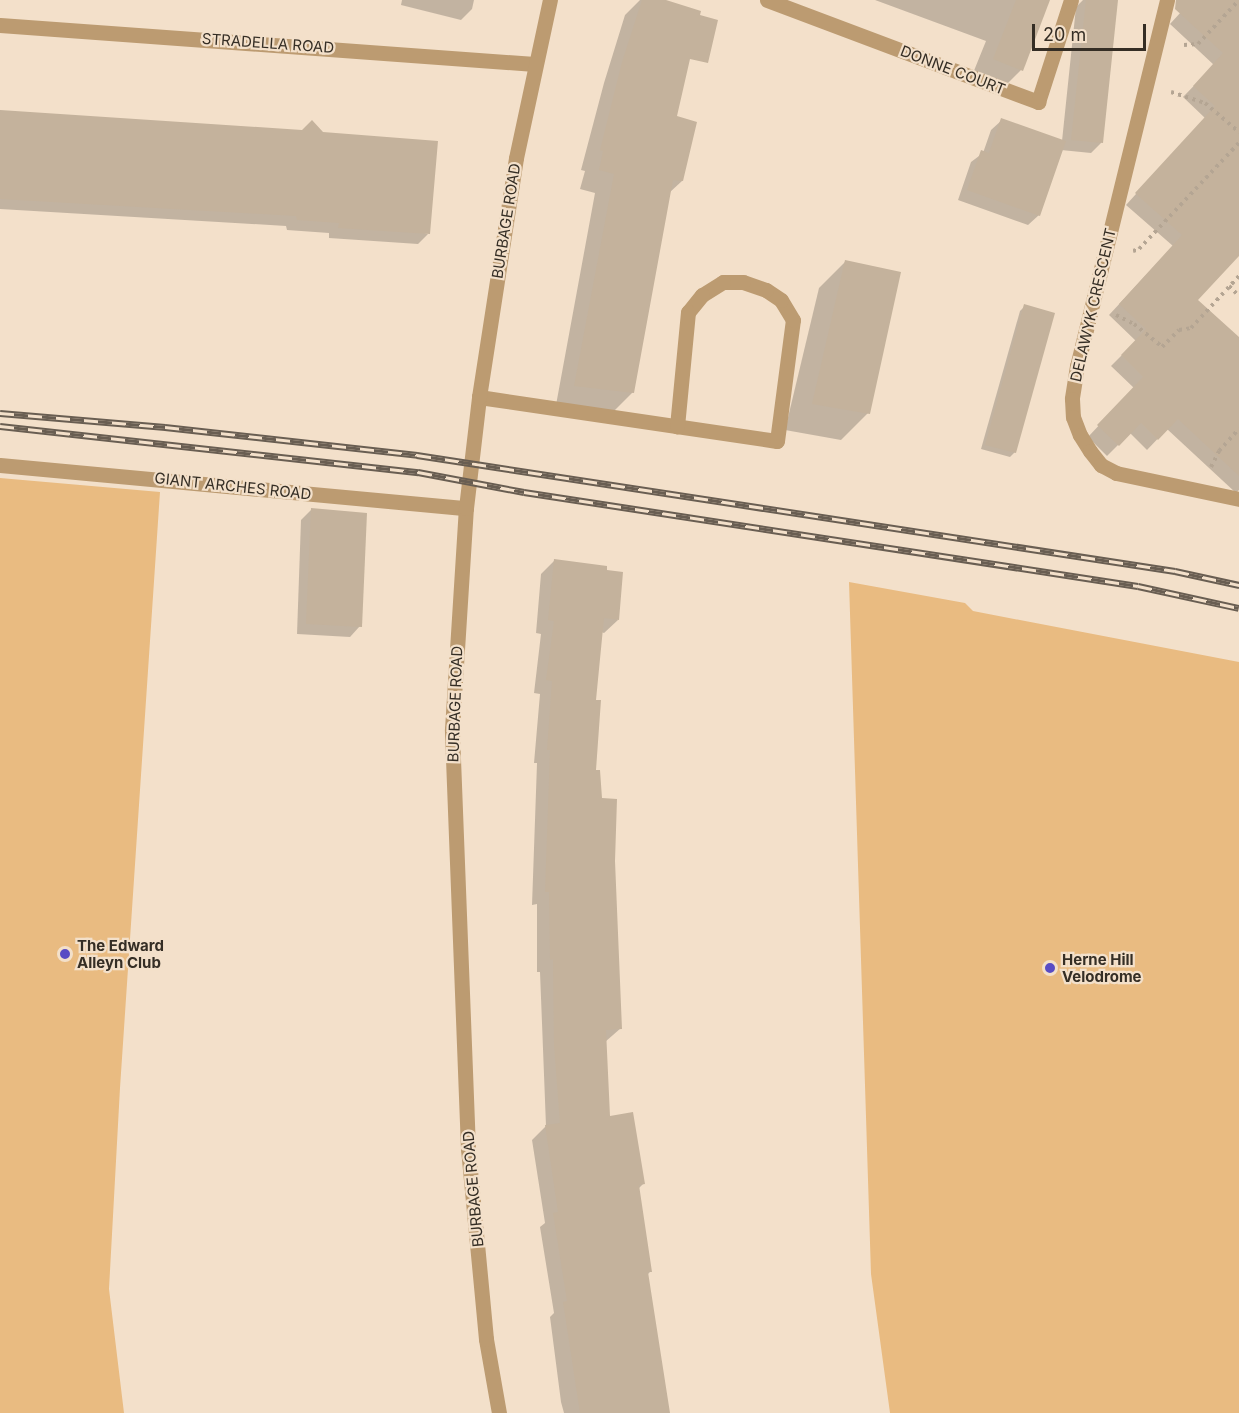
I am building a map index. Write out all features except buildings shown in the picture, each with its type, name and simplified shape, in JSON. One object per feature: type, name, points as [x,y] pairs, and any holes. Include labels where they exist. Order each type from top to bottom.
[{"type":"street","name":"BURBAGE ROAD","points":[[499,1413],[486,1339],[468,1149],[452,729],[466,508],[479,397],[516,158],[550,0]]},
{"type":"street","name":"DONNE COURT","points":[[767,0],[1038,102],[1071,0]]},
{"type":"street","name":"DELAWYK CRESCENT","points":[[1167,0],[1093,303],[1072,399],[1073,417],[1080,435],[1101,465],[1116,473],[1239,500]]},
{"type":"street","name":"STRADELLA ROAD","points":[[0,25],[535,64]]},
{"type":"street","points":[[479,397],[777,441],[793,320],[781,300],[766,290],[743,282],[723,282],[702,295],[688,312],[677,426]]},
{"type":"street","name":"GIANT ARCHES ROAD","points":[[0,465],[160,477],[466,508]]},
{"type":"path","points":[[1156,46],[1198,44],[1239,0]]},
{"type":"path","points":[[1146,84],[1205,103],[1239,132]]},
{"type":"path","points":[[1103,260],[1138,249],[1239,143]]},
{"type":"path","points":[[1093,303],[1134,324],[1162,347],[1179,330],[1191,328],[1239,276]]},
{"type":"path","points":[[1229,286],[1239,296]]},
{"type":"path","points":[[1198,491],[1219,451],[1239,429]]},
{"type":"shaded area","name":"The Edward Alleyn Club","points":[[0,478],[160,492],[120,1088],[109,1289],[124,1413],[0,1413]]},
{"type":"shaded area","name":"Herne Hill Velodrome","points":[[849,582],[965,603],[973,611],[1239,662],[1239,1413],[890,1413],[871,1274]]},
{"type":"railway","points":[[0,413],[165,427],[417,455],[1175,571],[1239,585]]},
{"type":"railway","points":[[0,426],[418,472],[524,492],[1138,586],[1239,608]]},
{"type":"place","name":"The Edward Alleyn Club","points":[[65,954]]},
{"type":"place","name":"Herne Hill Velodrome","points":[[1050,968]]}]
